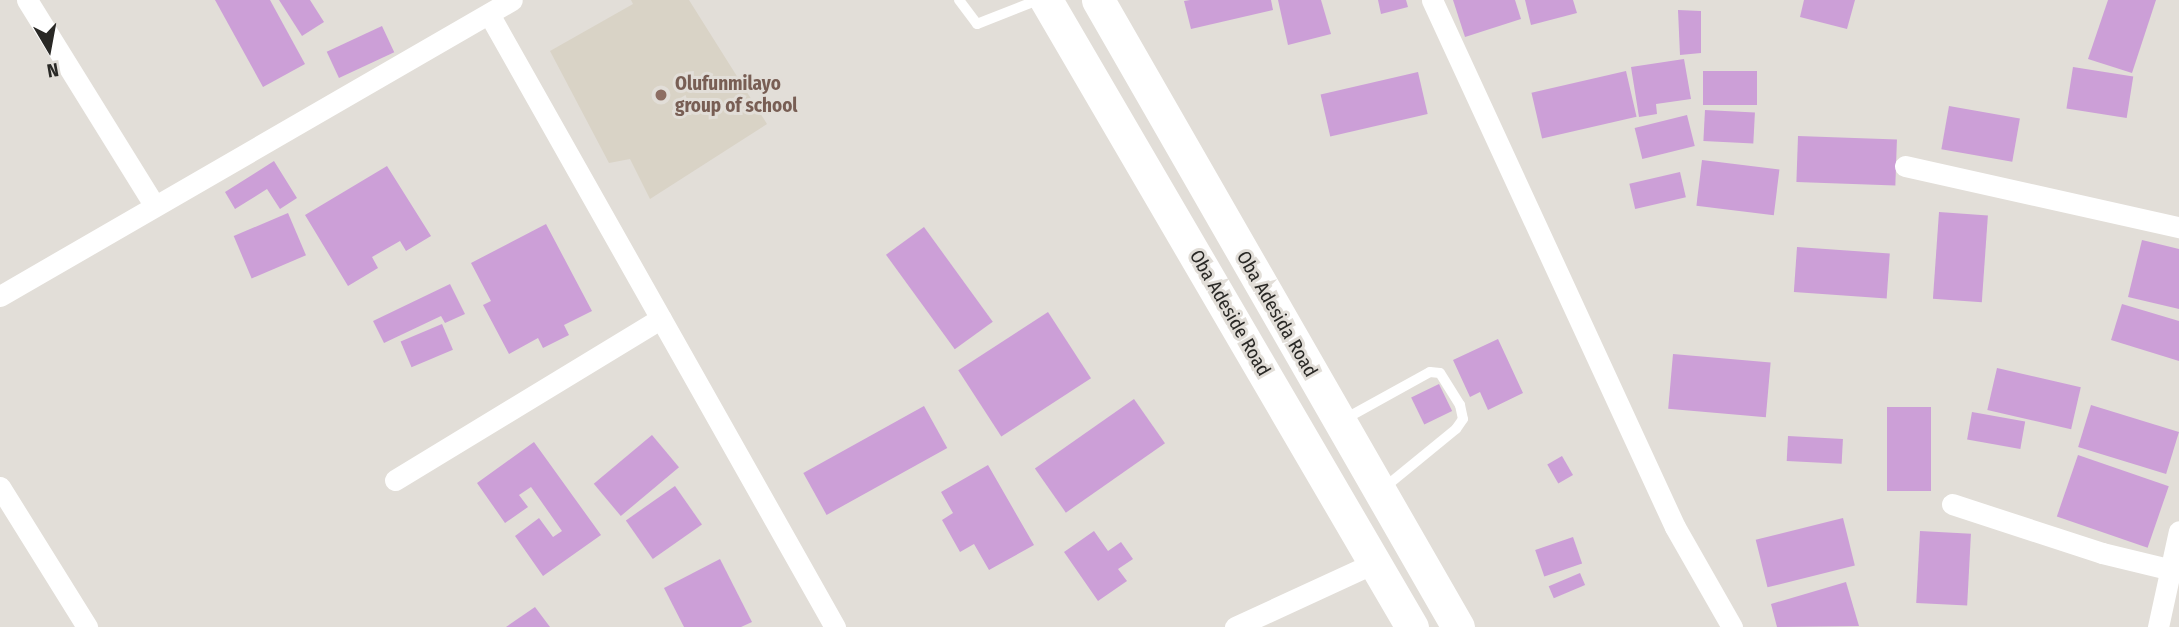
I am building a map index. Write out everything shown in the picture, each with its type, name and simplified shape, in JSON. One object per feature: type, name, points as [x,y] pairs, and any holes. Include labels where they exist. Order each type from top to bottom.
[{"type":"main road","name":"Oba Adeside Road","points":[[1046,0],[1412,627]]},
{"type":"main road","name":"Oba Adesida Road","points":[[1098,0],[1458,627]]},
{"type":"street","points":[[27,0],[155,205]]},
{"type":"street","points":[[0,296],[512,0]]},
{"type":"street","points":[[1432,0],[1675,527],[1732,627]]},
{"type":"street","points":[[489,13],[835,627]]},
{"type":"street","points":[[1905,166],[2179,227]]},
{"type":"street","points":[[395,480],[661,318]]},
{"type":"street","points":[[0,487],[87,627]]},
{"type":"street","points":[[1952,504],[2102,553],[2168,569]]},
{"type":"street","points":[[2158,627],[2168,569],[2179,531]]},
{"type":"street","points":[[1235,627],[1374,563]]},
{"type":"lane","points":[[959,0],[977,24],[1038,0]]},
{"type":"lane","points":[[1339,422],[1430,372],[1440,373],[1460,405],[1463,419],[1456,429],[1380,492]]},
{"type":"shaded area","name":"Olufunmilayo group of school","points":[[631,0],[689,0],[767,124],[650,199],[630,159],[609,163],[550,51],[633,4]]},
{"type":"building","points":[[215,0],[270,0],[305,64],[263,87]]},
{"type":"building","points":[[279,0],[310,0],[324,22],[302,36]]},
{"type":"building","points":[[1271,0],[1273,10],[1191,29],[1184,1]]},
{"type":"building","points":[[1278,0],[1321,0],[1331,34],[1288,45]]},
{"type":"building","points":[[1378,0],[1406,0],[1408,7],[1381,14]]},
{"type":"building","points":[[1453,0],[1515,0],[1521,19],[1465,37]]},
{"type":"building","points":[[1525,0],[1573,0],[1577,13],[1531,25]]},
{"type":"building","points":[[1804,0],[1855,0],[1847,29],[1800,17]]},
{"type":"building","points":[[2108,0],[2156,0],[2132,73],[2088,59]]},
{"type":"building","points":[[1678,10],[1701,11],[1701,53],[1680,55]]},
{"type":"building","points":[[382,26],[394,52],[339,78],[327,52]]},
{"type":"building","points":[[1684,59],[1691,99],[1656,104],[1657,114],[1639,117],[1631,67]]},
{"type":"building","points":[[2073,67],[2133,77],[2127,118],[2066,108]]},
{"type":"building","points":[[1626,71],[1637,117],[1542,139],[1531,93]]},
{"type":"building","points":[[1703,71],[1757,71],[1757,105],[1703,105]]},
{"type":"building","points":[[1418,72],[1428,114],[1330,136],[1321,94]]},
{"type":"building","points":[[1949,106],[2020,119],[2012,162],[1941,149]]},
{"type":"building","points":[[1705,110],[1755,113],[1753,144],[1703,141]]},
{"type":"building","points":[[1687,115],[1695,146],[1642,159],[1635,128]]},
{"type":"building","points":[[1798,136],[1897,139],[1895,185],[1796,182]]},
{"type":"building","points":[[1702,160],[1779,170],[1774,215],[1696,206]]},
{"type":"building","points":[[274,161],[297,198],[280,209],[267,189],[235,209],[225,192]]},
{"type":"building","points":[[387,166],[431,236],[406,251],[400,241],[372,257],[378,268],[348,286],[305,215]]},
{"type":"building","points":[[1680,172],[1686,197],[1635,209],[1629,184]]},
{"type":"building","points":[[1939,212],[1988,215],[1982,302],[1933,299]]},
{"type":"building","points":[[288,213],[306,255],[252,278],[234,236]]},
{"type":"building","points":[[546,224],[592,311],[564,325],[569,335],[543,348],[538,338],[509,354],[483,305],[491,301],[471,263]]},
{"type":"building","points":[[924,227],[993,322],[955,349],[886,255]]},
{"type":"building","points":[[2142,240],[2179,249],[2179,309],[2128,297]]},
{"type":"building","points":[[1797,247],[1890,253],[1887,298],[1794,292]]},
{"type":"building","points":[[450,284],[465,314],[445,323],[441,316],[384,343],[373,321]]},
{"type":"building","points":[[2122,304],[2179,321],[2179,361],[2111,340]]},
{"type":"building","points":[[1048,312],[1091,378],[1001,437],[958,370]]},
{"type":"building","points":[[442,324],[453,350],[412,367],[401,342]]},
{"type":"building","points":[[1498,339],[1523,393],[1488,410],[1480,392],[1470,397],[1453,360]]},
{"type":"building","points":[[1673,354],[1771,363],[1766,417],[1668,409]]},
{"type":"building","points":[[1997,368],[2081,387],[2071,429],[1987,410]]},
{"type":"building","points":[[1439,384],[1452,411],[1424,425],[1411,398]]},
{"type":"building","points":[[1134,399],[1165,443],[1066,513],[1035,468]]},
{"type":"building","points":[[2091,405],[2179,432],[2166,474],[2078,447]]},
{"type":"building","points":[[924,406],[947,448],[827,515],[803,473]]},
{"type":"building","points":[[1887,407],[1931,407],[1931,491],[1887,491]]},
{"type":"building","points":[[1972,412],[2025,421],[2020,449],[1967,440]]},
{"type":"building","points":[[652,435],[679,467],[621,516],[594,484]]},
{"type":"building","points":[[1788,436],[1843,439],[1842,464],[1787,461]]},
{"type":"building","points":[[534,442],[601,535],[543,576],[515,536],[539,518],[553,537],[562,531],[531,487],[519,495],[528,507],[505,523],[477,483]]},
{"type":"building","points":[[2078,455],[2169,486],[2148,548],[2057,516]]},
{"type":"building","points":[[1562,456],[1573,475],[1558,484],[1547,464]]},
{"type":"building","points":[[988,465],[1034,545],[989,570],[974,544],[960,552],[942,520],[953,513],[941,492]]},
{"type":"building","points":[[675,486],[702,525],[653,559],[626,520]]},
{"type":"building","points":[[1843,518],[1855,566],[1768,587],[1756,540]]},
{"type":"building","points":[[1094,531],[1108,551],[1121,542],[1133,559],[1118,569],[1127,581],[1098,601],[1064,552]]},
{"type":"building","points":[[1920,531],[1971,534],[1967,606],[1916,603]]},
{"type":"building","points":[[1573,537],[1582,563],[1544,576],[1535,550]]},
{"type":"building","points":[[720,559],[752,622],[741,627],[684,627],[664,588]]},
{"type":"building","points":[[1580,573],[1585,585],[1554,598],[1549,586]]},
{"type":"building","points":[[1846,582],[1859,626],[1777,627],[1771,604]]},
{"type":"building","points":[[535,607],[550,627],[506,627]]},
{"type":"place","name":"Olufunmilayo group of school","points":[[661,95]]}]
